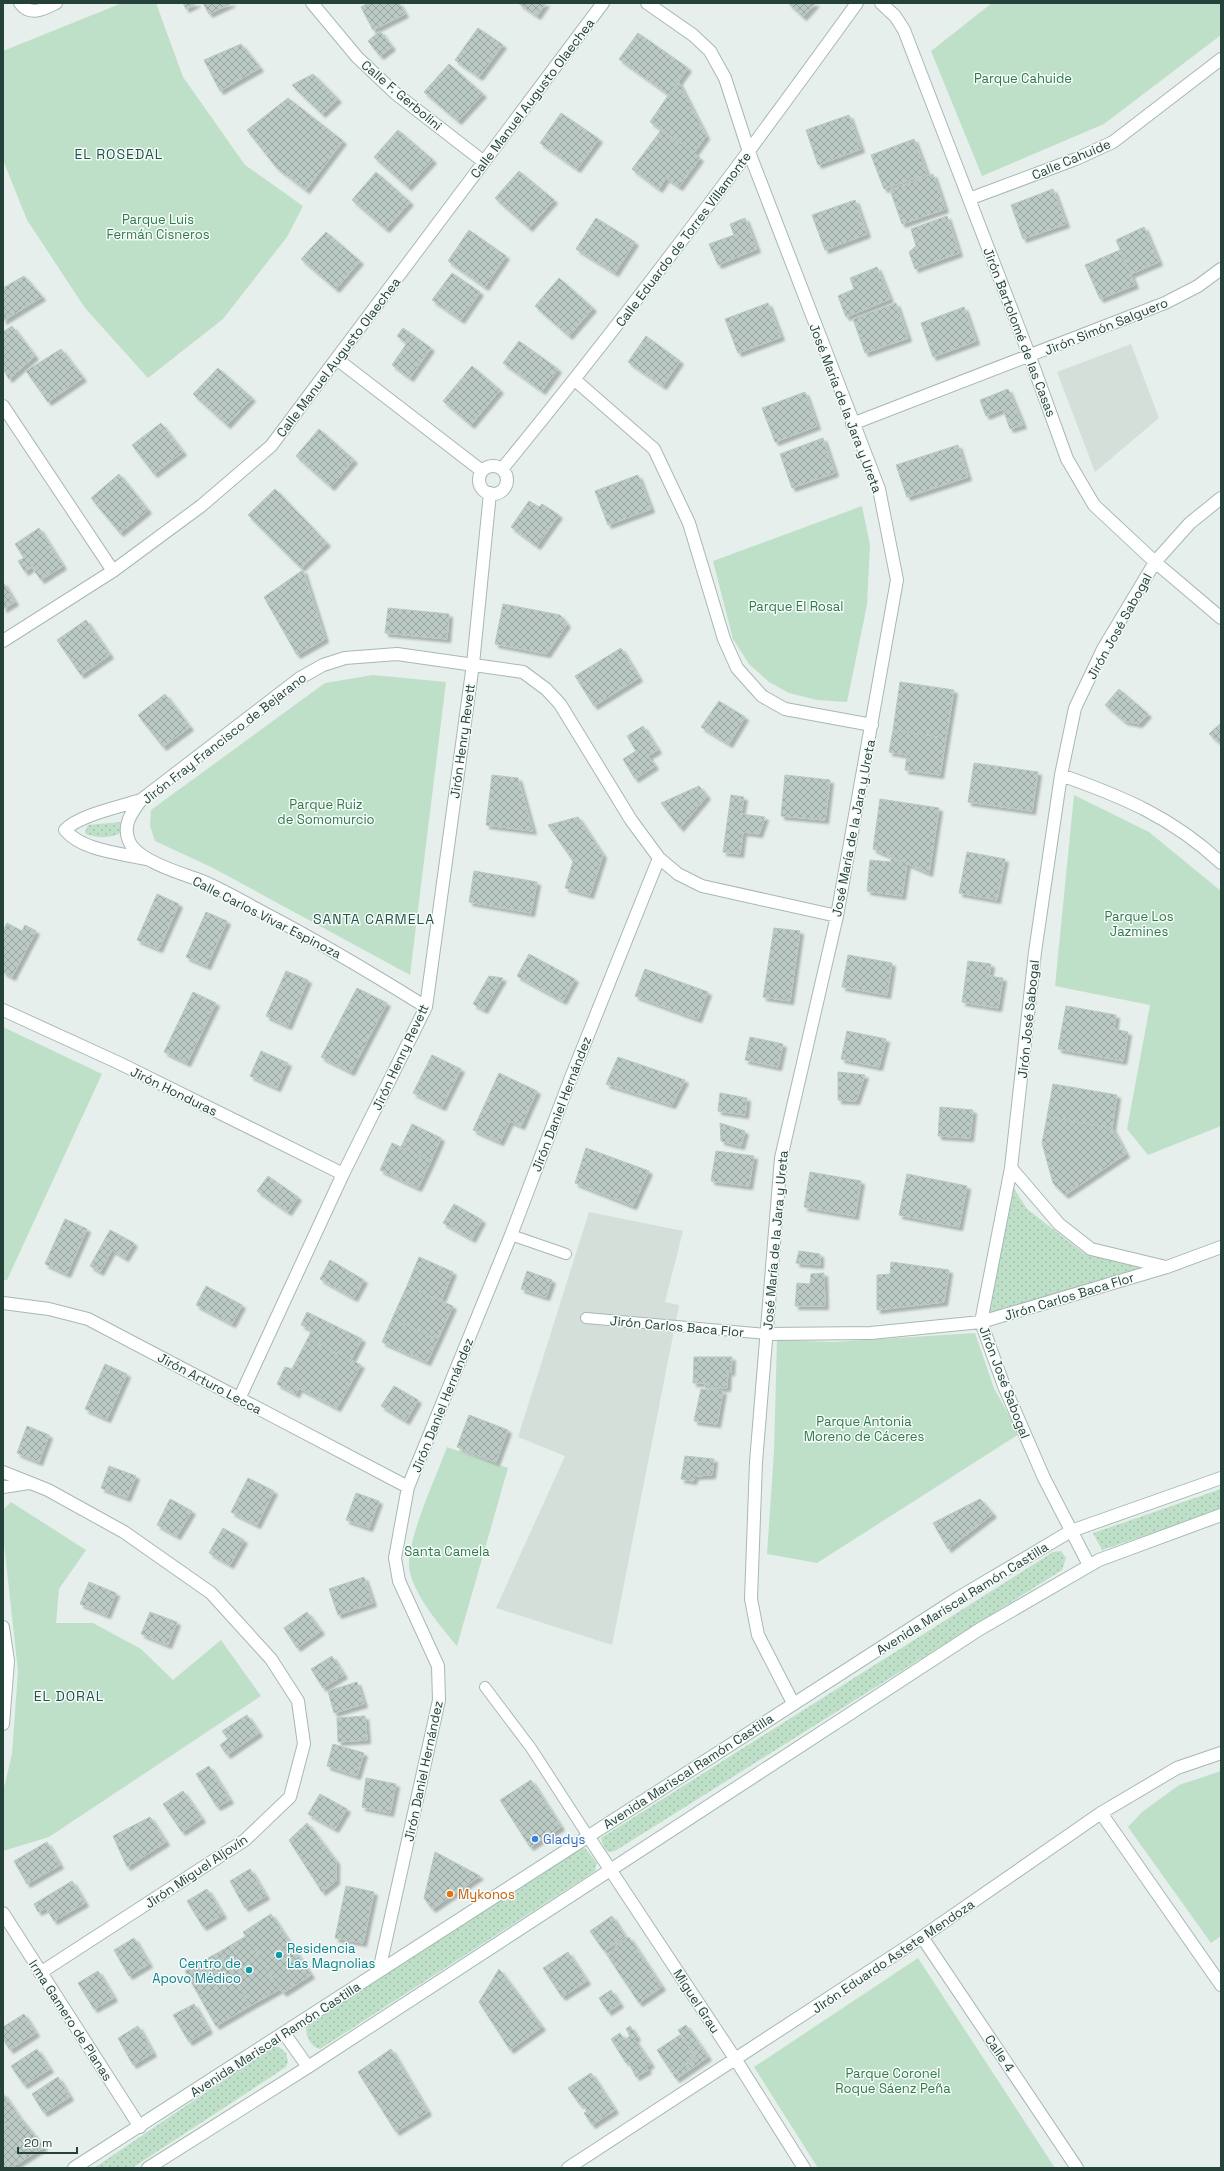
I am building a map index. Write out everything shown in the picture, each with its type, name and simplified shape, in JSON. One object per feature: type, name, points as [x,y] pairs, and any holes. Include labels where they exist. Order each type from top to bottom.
[{"type":"street","points":[[20,3],[27,10],[35,12],[56,3]]},
{"type":"street","name":"Calle F. Gerbolini","points":[[312,3],[357,57],[395,93],[484,162]]},
{"type":"street","name":"Calle Manuel Augusto Olaechea","points":[[3,641],[113,571],[201,506],[271,446],[338,360],[603,3]]},
{"type":"street","name":"José María de la Jara y Ureta","points":[[647,3],[693,35],[710,51],[725,78],[749,152],[852,424],[879,489],[897,580],[837,916],[781,1158],[756,1462],[751,1599],[758,1635],[793,1703]]},
{"type":"street","name":"Calle Eduardo de Torres Villamonte","points":[[502,469],[575,380],[749,152],[857,3]]},
{"type":"street","name":"Jirón Bartolomé de las Casas","points":[[881,3],[895,16],[904,30],[1030,356],[1066,459],[1094,505],[1154,562],[1221,618]]},
{"type":"street","name":"Calle Cahuide","points":[[970,199],[1076,159],[1113,142],[1221,59]]},
{"type":"street","name":"Jirón Simón Salguero","points":[[852,424],[1165,304],[1198,286],[1221,269]]},
{"type":"street","points":[[338,360],[482,471]]},
{"type":"street","points":[[575,380],[654,449],[689,523],[724,639],[737,668],[762,696],[785,709],[872,725]]},
{"type":"street","points":[[3,406],[113,571]]},
{"type":"street","points":[[489,466],[502,469],[506,475],[506,484],[502,491],[490,493],[482,488],[480,484],[480,475],[482,471],[489,466]]},
{"type":"street","name":"Jirón Henry Revett","points":[[239,1399],[343,1174],[426,1007],[473,664],[490,493]]},
{"type":"street","name":"Jirón José Sabogal","points":[[1089,1565],[1044,1478],[1004,1386],[981,1322],[1011,1168],[1036,952],[1061,775],[1075,708],[1103,649],[1154,562],[1190,523],[1221,498]]},
{"type":"street","name":"Jirón Fray Francisco de Bejarano","points":[[128,817],[141,800],[300,678],[323,665],[345,658],[397,654],[473,664],[523,672],[546,689],[560,704],[630,820],[659,858],[678,874],[702,886],[837,916]]},
{"type":"street","points":[[1061,775],[1120,796],[1163,818],[1202,845],[1221,863]]},
{"type":"street","points":[[141,800],[88,817],[70,825],[65,830],[72,838],[86,845],[147,859]]},
{"type":"street","name":"Calle Carlos Vivar Espinoza","points":[[128,817],[127,831],[129,842],[147,859],[209,884],[292,927],[357,963],[426,1007]]},
{"type":"street","name":"Jirón Daniel Hernández","points":[[379,1971],[439,1700],[438,1666],[399,1581],[395,1558],[408,1487],[511,1235],[570,1080],[659,858]]},
{"type":"street","name":"Jirón Honduras","points":[[3,1010],[126,1067],[343,1174]]},
{"type":"street","name":"Jirón Carlos Baca Flor","points":[[1011,1168],[1059,1224],[1090,1249],[1167,1267]]},
{"type":"street","name":"Jirón Carlos Baca Flor","points":[[767,1334],[871,1333],[981,1322],[1167,1267],[1221,1247]]},
{"type":"street","name":"Jirón Arturo Lecca","points":[[3,1303],[49,1309],[88,1319],[408,1487]]},
{"type":"street","name":"Jirón Miguel Aljovín","points":[[3,1472],[31,1483],[124,1532],[211,1593],[271,1659],[298,1701],[304,1744],[290,1798],[245,1840],[40,1973]]},
{"type":"street","name":"Avenida Mariscal Ramón Castilla","points":[[74,2168],[140,2127],[793,1703],[958,1598],[1071,1531],[1221,1478]]},
{"type":"street","points":[[3,1487],[31,1483]]},
{"type":"street","points":[[148,2168],[308,2067],[980,1629],[1098,1560],[1221,1516]]},
{"type":"street","points":[[3,1628],[8,1661],[3,1724]]},
{"type":"street","name":"Jirón Eduardo Astete Mendoza","points":[[568,2168],[736,2060],[922,1937],[1101,1813],[1177,1768],[1221,1753]]},
{"type":"street","points":[[1101,1813],[1218,1970],[1221,1985]]},
{"type":"street","name":"Miguel Grau","points":[[588,1836],[736,2060],[804,2168]]},
{"type":"street","name":"Irma Gamero de Planas","points":[[3,1913],[140,2127]]},
{"type":"street","name":"Calle 4","points":[[922,1937],[1077,2168]]},
{"type":"street","points":[[284,2033],[308,2067]]},
{"type":"lane","points":[[511,1235],[566,1254]]},
{"type":"lane","name":"Jirón Carlos Baca Flor","points":[[586,1318],[767,1334]]},
{"type":"lane","points":[[485,1687],[531,1748],[588,1836]]},
{"type":"shaded area","points":[[1131,344],[1159,418],[1095,472],[1057,372]]},
{"type":"shaded area","points":[[589,1212],[683,1231],[665,1302],[679,1305],[612,1645],[496,1608],[565,1456],[518,1437]]},
{"type":"green space","name":"Parque Luis Fermán Cisneros","points":[[122,3],[156,3],[183,77],[245,165],[303,206],[287,237],[223,319],[148,378],[85,308],[27,220],[3,160],[3,51]]},
{"type":"green space","name":"Parque Cahuide","points":[[992,3],[1221,3],[1221,35],[1104,124],[982,176],[931,51]]},
{"type":"green space","name":"Parque El Rosal","points":[[862,506],[870,545],[867,605],[847,702],[817,700],[789,693],[769,682],[749,664],[733,639],[713,561]]},
{"type":"green space","name":"Parque Ruiz de Somomurcio","points":[[373,675],[446,682],[410,975],[213,868],[155,841],[150,826],[151,810],[325,683]]},
{"type":"green space","name":"Parque Los Jazmines","points":[[1074,795],[1149,832],[1221,891],[1221,1126],[1148,1155],[1127,1129],[1150,1005],[1055,986]]},
{"type":"green space","points":[[120,822],[123,824],[122,832],[114,836],[95,836],[86,834],[85,832],[88,825]]},
{"type":"green space","points":[[3,1027],[102,1074],[7,1280],[3,1280]]},
{"type":"green space","points":[[1013,1187],[1027,1209],[1085,1254],[1147,1266],[987,1315]]},
{"type":"green space","name":"Parque Antonia Moreno de Cáceres","points":[[975,1333],[994,1388],[1019,1434],[817,1563],[767,1554],[774,1451],[777,1340],[833,1342]]},
{"type":"green space","name":"Santa Camela","points":[[447,1447],[508,1468],[457,1646],[435,1619],[421,1598],[415,1587],[409,1566],[413,1539],[418,1523]]},
{"type":"green space","points":[[1221,1489],[1221,1510],[1102,1550],[1093,1533]]},
{"type":"green space","points":[[11,1502],[86,1550],[59,1589],[56,1623],[93,1623],[141,1649],[173,1680],[221,1640],[261,1696],[49,1837],[3,1851],[3,1792],[12,1754],[18,1671],[3,1535],[3,1510]]},
{"type":"green space","points":[[1061,1551],[1066,1558],[1062,1570],[615,1851],[608,1852],[604,1847],[601,1838],[1053,1552]]},
{"type":"green space","points":[[1221,1771],[1221,1936],[1211,1943],[1128,1827],[1142,1812],[1179,1785]]},
{"type":"green space","points":[[585,1848],[597,1863],[595,1871],[320,2049],[311,2043],[308,2038],[306,2027],[579,1849]]},
{"type":"green space","name":"Parque Coronel Roque Sáenz Peña","points":[[918,1958],[1055,2168],[818,2168],[754,2067]]},
{"type":"green space","points":[[273,2047],[279,2047],[286,2053],[288,2061],[286,2067],[132,2168],[94,2168]]},
{"type":"building","points":[[183,3],[197,3],[186,9]]},
{"type":"building","points":[[203,3],[232,3],[209,14]]},
{"type":"building","points":[[369,3],[399,3],[405,14],[373,30],[361,7]]},
{"type":"building","points":[[518,3],[546,3],[537,16]]},
{"type":"building","points":[[788,3],[816,3],[803,17]]},
{"type":"building","points":[[478,28],[503,45],[479,77],[455,60]]},
{"type":"building","points":[[380,31],[392,47],[380,56],[368,41]]},
{"type":"building","points":[[638,33],[688,68],[669,95],[619,59]]},
{"type":"building","points":[[241,44],[260,68],[220,91],[204,60]]},
{"type":"building","points":[[449,64],[483,94],[458,121],[424,92]]},
{"type":"building","points":[[313,74],[338,99],[322,114],[292,85]]},
{"type":"building","points":[[678,81],[706,136],[694,153],[650,122]]},
{"type":"building","points":[[288,98],[343,141],[306,190],[276,167],[247,130]]},
{"type":"building","points":[[561,113],[599,139],[577,169],[540,143]]},
{"type":"building","points":[[849,115],[861,149],[818,165],[806,130]]},
{"type":"building","points":[[662,129],[700,158],[679,187],[666,178],[659,189],[632,169]]},
{"type":"building","points":[[398,130],[433,160],[408,187],[374,157]]},
{"type":"building","points":[[914,139],[927,174],[884,189],[871,155]]},
{"type":"building","points":[[519,171],[554,200],[529,228],[495,198]]},
{"type":"building","points":[[376,172],[410,202],[386,229],[352,200]]},
{"type":"building","points":[[933,174],[945,209],[902,224],[890,190]]},
{"type":"building","points":[[1053,189],[1066,224],[1023,239],[1011,205]]},
{"type":"building","points":[[855,200],[867,234],[825,250],[812,215]]},
{"type":"building","points":[[947,216],[959,253],[915,269],[909,252],[916,246],[911,229]]},
{"type":"building","points":[[596,218],[635,242],[615,273],[576,249]]},
{"type":"building","points":[[745,218],[757,249],[718,265],[709,244],[734,235],[730,224]]},
{"type":"building","points":[[1144,227],[1159,262],[1131,274],[1116,240]]},
{"type":"building","points":[[469,230],[506,256],[485,287],[448,261]]},
{"type":"building","points":[[326,232],[360,261],[336,289],[301,259]]},
{"type":"building","points":[[1120,250],[1135,285],[1100,299],[1085,265]]},
{"type":"building","points":[[877,267],[890,299],[846,317],[838,296],[854,289],[850,278]]},
{"type":"building","points":[[452,273],[480,292],[461,320],[432,300]]},
{"type":"building","points":[[24,276],[42,297],[3,321],[3,288]]},
{"type":"building","points":[[559,278],[593,308],[569,336],[535,306]]},
{"type":"building","points":[[768,303],[781,337],[738,353],[725,319]]},
{"type":"building","points":[[896,303],[908,338],[865,353],[853,319]]},
{"type":"building","points":[[964,307],[976,341],[933,357],[921,323]]},
{"type":"building","points":[[12,326],[35,356],[9,379],[3,369],[3,332]]},
{"type":"building","points":[[403,328],[431,348],[410,378],[392,365],[407,343],[397,336]]},
{"type":"building","points":[[646,336],[680,361],[663,386],[628,362]]},
{"type":"building","points":[[519,341],[558,369],[542,391],[503,363]]},
{"type":"building","points":[[61,349],[83,378],[48,402],[26,371]]},
{"type":"building","points":[[472,366],[500,390],[471,425],[443,401]]},
{"type":"building","points":[[218,368],[252,398],[227,425],[193,394]]},
{"type":"building","points":[[1008,389],[1023,425],[1010,429],[1003,409],[986,416],[980,400]]},
{"type":"building","points":[[805,392],[817,426],[775,442],[762,408]]},
{"type":"building","points":[[161,423],[183,452],[154,474],[132,445]]},
{"type":"building","points":[[319,429],[354,460],[331,487],[296,456]]},
{"type":"building","points":[[823,438],[835,473],[792,488],[780,454]]},
{"type":"building","points":[[958,445],[968,477],[907,497],[896,465]]},
{"type":"building","points":[[119,474],[148,510],[120,533],[91,498]]},
{"type":"building","points":[[638,475],[651,509],[608,525],[595,491]]},
{"type":"building","points":[[275,489],[327,543],[301,568],[248,515]]},
{"type":"building","points":[[529,501],[539,507],[542,504],[559,515],[537,546],[511,527]]},
{"type":"building","points":[[39,528],[63,566],[41,580],[32,567],[25,572],[18,561],[24,558],[15,544]]},
{"type":"building","points":[[303,570],[325,639],[297,655],[264,597]]},
{"type":"building","points":[[3,582],[15,602],[3,609]]},
{"type":"building","points":[[503,604],[560,615],[567,624],[547,654],[495,644]]},
{"type":"building","points":[[388,608],[449,614],[447,639],[385,633]]},
{"type":"building","points":[[86,620],[110,655],[81,675],[57,640]]},
{"type":"building","points":[[621,648],[639,678],[594,706],[575,676]]},
{"type":"building","points":[[900,682],[954,690],[946,738],[893,730]]},
{"type":"building","points":[[1119,689],[1148,714],[1139,724],[1124,721],[1105,705]]},
{"type":"building","points":[[165,694],[190,727],[163,747],[138,715]]},
{"type":"building","points":[[719,701],[745,717],[729,744],[701,727]]},
{"type":"building","points":[[1221,723],[1221,744],[1209,734]]},
{"type":"building","points":[[643,726],[658,750],[648,756],[655,766],[635,779],[623,759],[636,751],[627,736]]},
{"type":"building","points":[[893,730],[946,738],[940,775],[905,770],[907,755],[889,752]]},
{"type":"building","points":[[974,763],[1038,772],[1032,811],[968,802]]},
{"type":"building","points":[[492,775],[518,778],[533,831],[486,825]]},
{"type":"building","points":[[785,775],[830,780],[825,820],[781,816]]},
{"type":"building","points":[[699,786],[707,796],[680,828],[661,803]]},
{"type":"building","points":[[731,795],[744,797],[741,814],[765,817],[759,834],[743,832],[740,854],[723,852]]},
{"type":"building","points":[[880,799],[939,808],[929,873],[873,849]]},
{"type":"building","points":[[578,817],[603,855],[590,895],[565,888],[573,861],[548,825]]},
{"type":"building","points":[[967,852],[1005,859],[997,900],[959,893]]},
{"type":"building","points":[[891,857],[907,863],[902,896],[867,891],[870,860],[891,862]]},
{"type":"building","points":[[474,871],[537,882],[531,913],[469,902]]},
{"type":"building","points":[[157,894],[179,904],[159,949],[137,940]]},
{"type":"building","points":[[206,912],[227,921],[207,966],[186,957]]},
{"type":"building","points":[[7,923],[22,931],[25,925],[36,931],[12,977],[3,972],[3,931]]},
{"type":"building","points":[[774,928],[800,931],[790,1001],[763,997]]},
{"type":"building","points":[[529,954],[575,979],[563,1001],[517,976]]},
{"type":"building","points":[[848,955],[892,963],[887,995],[842,987]]},
{"type":"building","points":[[968,961],[991,964],[989,976],[1003,978],[998,1008],[962,1002]]},
{"type":"building","points":[[645,969],[708,992],[698,1019],[635,996]]},
{"type":"building","points":[[286,971],[308,980],[288,1026],[266,1016]]},
{"type":"building","points":[[489,976],[503,978],[484,1010],[473,1004]]},
{"type":"building","points":[[357,988],[387,1003],[351,1072],[321,1057]]},
{"type":"building","points":[[193,992],[216,1003],[187,1063],[164,1052]]},
{"type":"building","points":[[1066,1006],[1116,1015],[1114,1029],[1128,1032],[1123,1061],[1058,1049]]},
{"type":"building","points":[[847,1031],[886,1039],[879,1067],[841,1059]]},
{"type":"building","points":[[750,1037],[783,1044],[778,1067],[745,1060]]},
{"type":"building","points":[[261,1051],[288,1063],[277,1088],[250,1076]]},
{"type":"building","points":[[432,1055],[461,1069],[442,1107],[413,1093]]},
{"type":"building","points":[[618,1057],[685,1080],[672,1105],[606,1084]]},
{"type":"building","points":[[838,1072],[865,1075],[856,1101],[838,1100]]},
{"type":"building","points":[[499,1073],[537,1091],[521,1126],[510,1121],[500,1142],[473,1130]]},
{"type":"building","points":[[1053,1084],[1117,1095],[1112,1128],[1047,1117]]},
{"type":"building","points":[[720,1093],[747,1098],[745,1115],[718,1111]]},
{"type":"building","points":[[940,1107],[973,1110],[970,1138],[938,1136]]},
{"type":"building","points":[[1047,1117],[1112,1128],[1126,1154],[1065,1195],[1053,1183],[1042,1143]]},
{"type":"building","points":[[720,1123],[745,1131],[741,1146],[721,1141]]},
{"type":"building","points":[[412,1124],[441,1138],[431,1161],[401,1147]]},
{"type":"building","points":[[392,1143],[431,1161],[418,1188],[380,1170]]},
{"type":"building","points":[[586,1148],[649,1171],[633,1206],[575,1183]]},
{"type":"building","points":[[716,1151],[754,1156],[749,1186],[711,1181]]},
{"type":"building","points":[[810,1172],[861,1181],[855,1216],[804,1207]]},
{"type":"building","points":[[907,1174],[967,1186],[959,1227],[899,1215]]},
{"type":"building","points":[[268,1176],[298,1197],[288,1212],[257,1191]]},
{"type":"building","points":[[454,1204],[482,1220],[472,1239],[443,1223]]},
{"type":"building","points":[[65,1219],[87,1229],[67,1274],[45,1264]]},
{"type":"building","points":[[110,1230],[134,1243],[125,1258],[112,1250],[100,1272],[90,1266]]},
{"type":"building","points":[[799,1251],[820,1254],[820,1265],[796,1263]]},
{"type":"building","points":[[419,1257],[453,1272],[441,1301],[407,1286]]},
{"type":"building","points":[[330,1260],[364,1280],[354,1298],[320,1279]]},
{"type":"building","points":[[891,1262],[949,1270],[944,1302],[877,1310],[877,1275],[890,1274]]},
{"type":"building","points":[[527,1271],[552,1280],[546,1297],[521,1289]]},
{"type":"building","points":[[824,1273],[825,1306],[795,1306],[797,1283],[810,1284],[811,1274]]},
{"type":"building","points":[[206,1286],[242,1305],[232,1324],[196,1305]]},
{"type":"building","points":[[407,1286],[453,1306],[438,1339],[392,1319]]},
{"type":"building","points":[[307,1312],[362,1339],[351,1360],[308,1338],[312,1330],[301,1325]]},
{"type":"building","points":[[392,1319],[438,1339],[427,1362],[382,1342]]},
{"type":"building","points":[[308,1338],[361,1365],[337,1408],[299,1388],[296,1394],[277,1384],[285,1367],[292,1369]]},
{"type":"building","points":[[694,1357],[732,1357],[731,1373],[728,1370],[727,1388],[705,1388],[705,1383],[693,1383]]},
{"type":"building","points":[[105,1364],[127,1374],[107,1419],[85,1409]]},
{"type":"building","points":[[394,1386],[418,1400],[406,1421],[381,1406]]},
{"type":"building","points":[[701,1389],[723,1391],[717,1424],[694,1421]]},
{"type":"building","points":[[469,1415],[508,1430],[496,1462],[457,1447]]},
{"type":"building","points":[[27,1426],[49,1435],[39,1462],[17,1453]]},
{"type":"building","points":[[685,1456],[714,1459],[712,1475],[695,1476],[693,1481],[681,1479]]},
{"type":"building","points":[[109,1466],[136,1476],[127,1498],[101,1488]]},
{"type":"building","points":[[248,1478],[274,1491],[257,1525],[231,1512]]},
{"type":"building","points":[[356,1493],[379,1501],[369,1528],[346,1520]]},
{"type":"building","points":[[170,1499],[192,1511],[177,1536],[157,1525]]},
{"type":"building","points":[[980,1499],[993,1514],[948,1549],[933,1523]]},
{"type":"building","points":[[223,1528],[244,1540],[230,1565],[209,1553]]},
{"type":"building","points":[[364,1577],[373,1603],[338,1615],[329,1589]]},
{"type":"building","points":[[89,1582],[116,1593],[107,1615],[80,1604]]},
{"type":"building","points":[[150,1612],[177,1622],[168,1645],[141,1634]]},
{"type":"building","points":[[307,1612],[321,1631],[297,1648],[284,1628]]},
{"type":"building","points":[[332,1656],[344,1675],[323,1688],[311,1669]]},
{"type":"building","points":[[357,1682],[364,1704],[334,1713],[328,1691]]},
{"type":"building","points":[[247,1715],[259,1733],[227,1755],[220,1745],[228,1739],[222,1731]]},
{"type":"building","points":[[365,1716],[367,1740],[338,1742],[337,1718]]},
{"type":"building","points":[[333,1744],[364,1753],[357,1776],[327,1766]]},
{"type":"building","points":[[209,1766],[230,1800],[217,1807],[196,1774]]},
{"type":"building","points":[[366,1778],[396,1784],[390,1813],[362,1807]]},
{"type":"building","points":[[531,1780],[561,1827],[530,1847],[500,1800]]},
{"type":"building","points":[[183,1791],[202,1819],[182,1832],[163,1804]]},
{"type":"building","points":[[320,1794],[347,1809],[335,1829],[308,1814]]},
{"type":"building","points":[[150,1817],[166,1842],[127,1867],[113,1836]]},
{"type":"building","points":[[307,1823],[336,1861],[336,1881],[322,1892],[289,1840]]},
{"type":"building","points":[[47,1842],[60,1865],[27,1884],[14,1861]]},
{"type":"building","points":[[435,1852],[480,1876],[432,1909],[424,1898]]},
{"type":"building","points":[[250,1869],[266,1896],[245,1908],[230,1881]]},
{"type":"building","points":[[72,1881],[85,1903],[54,1921],[46,1908],[38,1912],[34,1904]]},
{"type":"building","points":[[346,1886],[374,1892],[363,1943],[335,1938]]},
{"type":"building","points":[[207,1889],[223,1915],[203,1927],[187,1901]]},
{"type":"building","name":"Residencia Las Magnolias","points":[[271,1914],[311,1975],[283,1993],[243,1932]]},
{"type":"building","points":[[612,1916],[625,1937],[604,1951],[590,1931]]},
{"type":"building","name":"Centro de Apovo Médico","points":[[246,1936],[280,1989],[250,2006],[219,1952]]},
{"type":"building","points":[[629,1937],[662,1987],[639,2003],[607,1955],[616,1948],[615,1946]]},
{"type":"building","points":[[134,1938],[149,1964],[129,1976],[114,1950]]},
{"type":"building","points":[[219,1952],[250,2006],[216,2026],[185,1971]]},
{"type":"building","points":[[568,1952],[587,1981],[562,1997],[543,1968]]},
{"type":"building","points":[[499,1969],[542,2027],[510,2050],[479,2002]]},
{"type":"building","points":[[98,1971],[114,1998],[94,2009],[78,1983]]},
{"type":"building","points":[[611,1990],[620,2004],[608,2012],[599,1998]]},
{"type":"building","points":[[194,2004],[209,2030],[189,2042],[173,2015]]},
{"type":"building","points":[[24,2014],[36,2033],[10,2050],[3,2039],[3,2027]]},
{"type":"building","points":[[686,2025],[708,2057],[676,2079],[673,2074],[697,2058],[678,2030]]},
{"type":"building","points":[[138,2026],[153,2053],[133,2065],[118,2038]]},
{"type":"building","points":[[630,2026],[637,2037],[634,2039],[651,2064],[646,2067],[648,2070],[636,2077],[628,2061],[626,2063],[611,2039],[620,2033],[624,2040],[630,2036],[626,2029]]},
{"type":"building","points":[[680,2035],[695,2057],[672,2073],[657,2050]]},
{"type":"building","points":[[37,2049],[50,2069],[24,2085],[11,2066]]},
{"type":"building","points":[[391,2049],[428,2112],[396,2132],[358,2072]]},
{"type":"building","points":[[591,2073],[615,2110],[592,2125],[584,2113],[587,2111],[582,2104],[580,2105],[568,2088]]},
{"type":"building","points":[[58,2077],[70,2097],[44,2113],[32,2094]]},
{"type":"building","points":[[3,2093],[18,2115],[3,2125]]},
{"type":"building","points":[[18,2115],[44,2147],[11,2168],[3,2168],[3,2127]]},
{"type":"place","name":"Gladys","points":[[535,1839]]},
{"type":"place","name":"Mykonos","points":[[450,1894]]},
{"type":"place","name":"Residencia Las Magnolias","points":[[279,1955]]},
{"type":"place","name":"Centro de Apovo Médico","points":[[249,1970]]},
{"type":"district","name":"EL ROSEDAL","points":[[119,154]]},
{"type":"district","name":"SANTA CARMELA","points":[[374,919]]},
{"type":"district","name":"EL DORAL","points":[[69,1696]]}]
